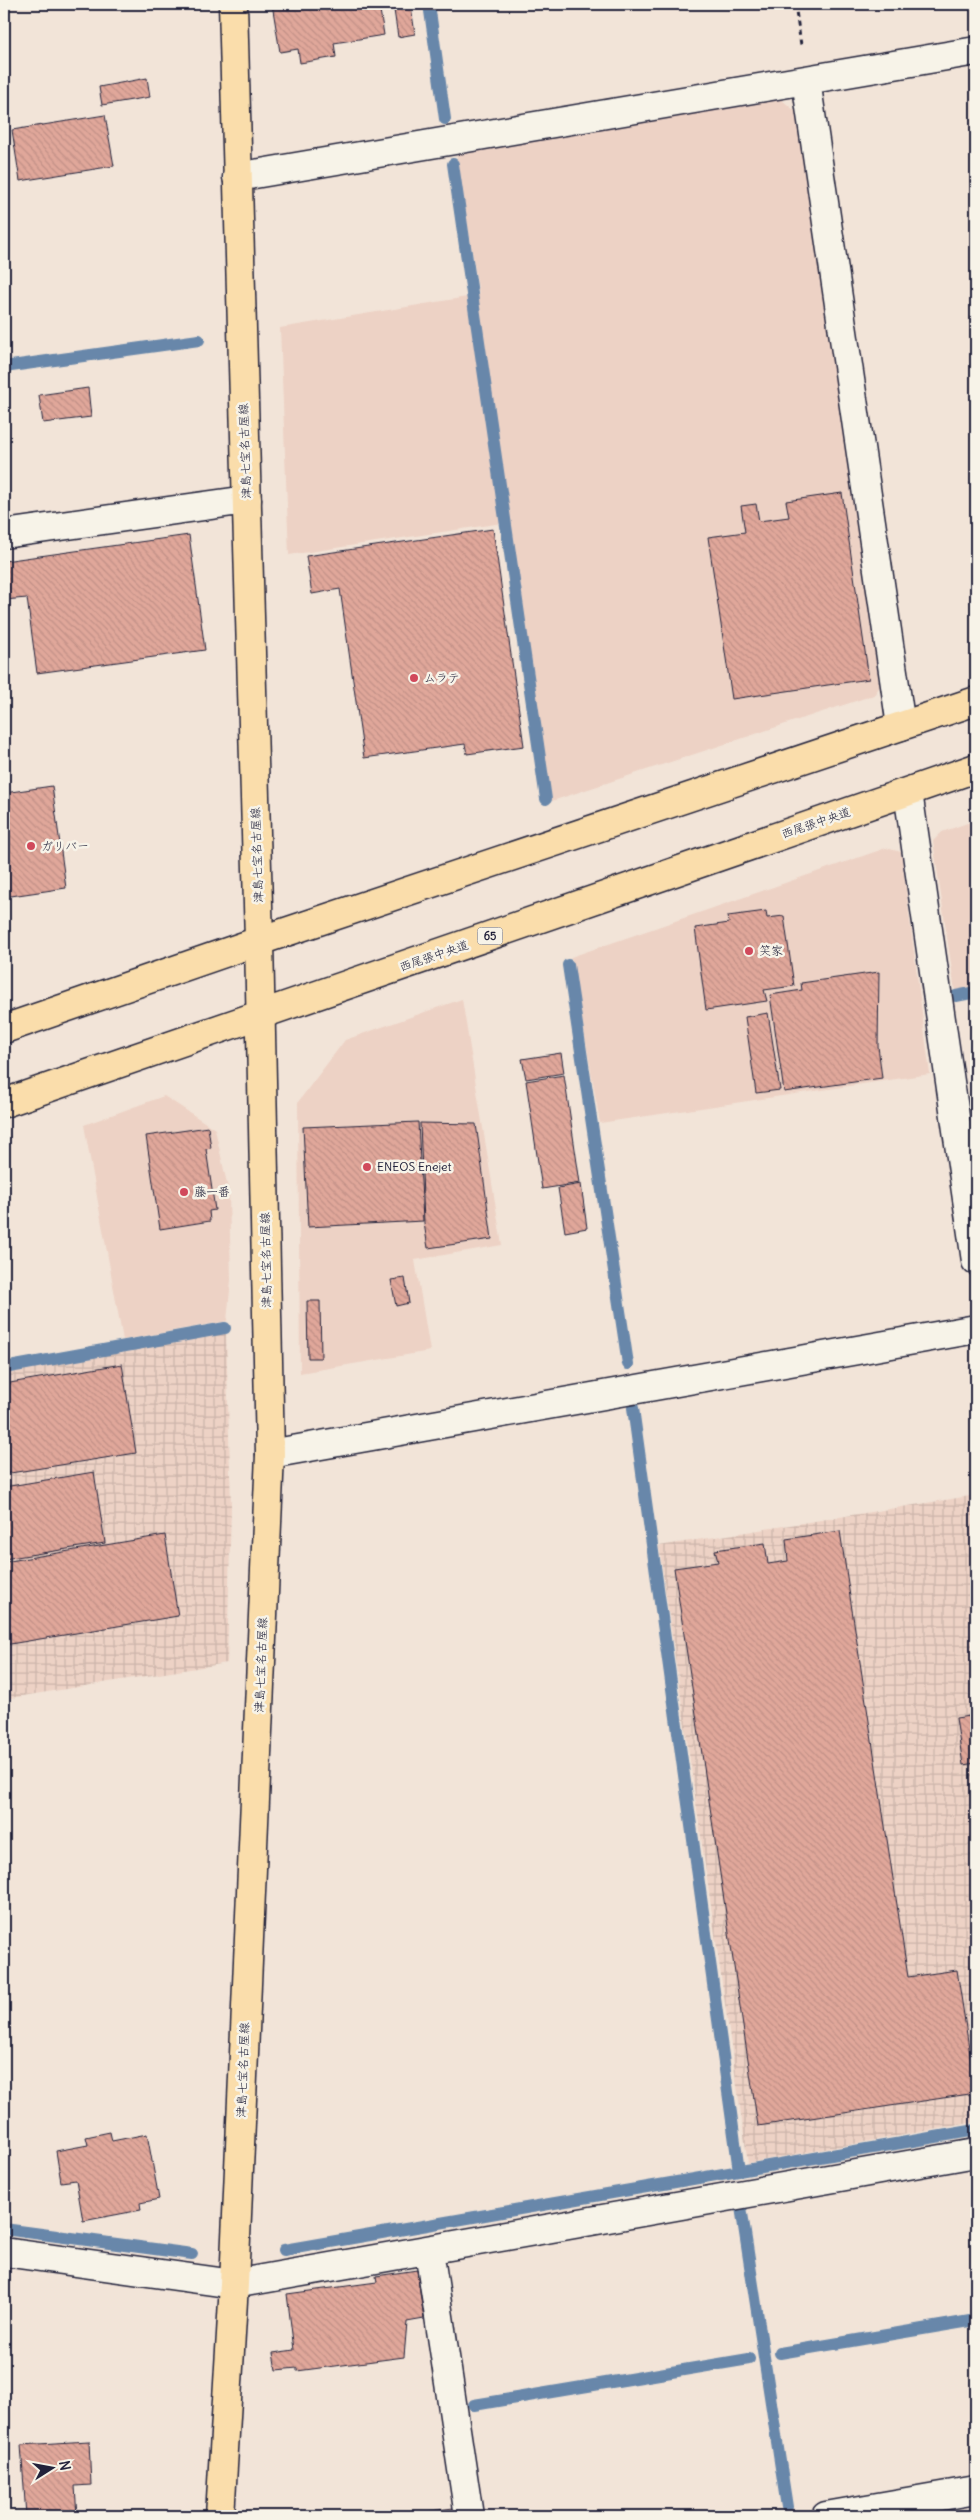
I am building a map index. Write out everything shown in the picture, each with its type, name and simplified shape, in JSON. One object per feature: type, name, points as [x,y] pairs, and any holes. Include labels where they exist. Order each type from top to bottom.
[{"type":"main road","name":"津島七宝名古屋線","points":[[220,2516],[234,2284],[270,1454],[261,1016],[233,4]]},
{"type":"main road","points":[[4,1029],[259,940],[976,701]]},
{"type":"main road","name":"西尾張中央道","points":[[4,1103],[976,768]]},
{"type":"street","points":[[238,177],[976,51]]},
{"type":"street","points":[[806,80],[901,726]]},
{"type":"street","points":[[4,534],[247,500]]},
{"type":"street","points":[[908,792],[976,1261]]},
{"type":"street","points":[[270,1454],[976,1329]]},
{"type":"street","points":[[4,2252],[234,2284],[976,2153]]},
{"type":"street","points":[[429,2250],[469,2516]]},
{"type":"street","points":[[826,2516],[976,2490]]},
{"type":"path","points":[[795,4],[806,80]]},
{"type":"shaded area","points":[[781,99],[796,112],[882,683],[874,695],[552,801],[509,522],[289,555],[280,328],[479,295],[456,152]]},
{"type":"shaded area","points":[[976,820],[976,987],[955,991],[933,841],[942,832]]},
{"type":"shaded area","points":[[886,848],[901,852],[930,1074],[600,1123],[571,957]]},
{"type":"shaded area","points":[[462,999],[502,1245],[415,1260],[430,1351],[300,1373],[298,1102],[345,1040]]},
{"type":"shaded area","points":[[164,1096],[215,1129],[229,1193],[231,1280],[227,1321],[123,1340],[84,1125]]},
{"type":"shaded area","points":[[226,1333],[231,1506],[227,1663],[4,1699],[4,1373]]},
{"type":"shaded area","points":[[976,1495],[976,2122],[748,2163],[659,1546]]},
{"type":"building","points":[[272,4],[379,4],[384,35],[334,43],[336,57],[300,63],[298,49],[280,52]]},
{"type":"building","points":[[411,7],[415,34],[398,37],[394,10]]},
{"type":"building","points":[[147,78],[150,97],[102,105],[99,87]]},
{"type":"building","points":[[105,115],[114,166],[20,181],[12,130]]},
{"type":"building","points":[[88,388],[91,417],[43,423],[39,395]]},
{"type":"building","points":[[842,493],[869,679],[732,699],[708,537],[745,532],[741,506],[756,504],[759,521],[789,517],[786,501]]},
{"type":"building","points":[[493,529],[524,746],[467,754],[465,744],[364,758],[340,589],[312,594],[306,556]]},
{"type":"building","points":[[189,535],[205,650],[37,673],[27,598],[4,600],[4,561]]},
{"type":"building","points":[[52,786],[66,888],[4,897],[4,793]]},
{"type":"building","points":[[766,911],[767,918],[784,916],[794,986],[764,990],[767,1001],[706,1010],[695,928],[729,923],[728,916]]},
{"type":"building","points":[[879,972],[878,1046],[882,1078],[784,1092],[770,995],[802,990],[801,983]]},
{"type":"building","points":[[768,1013],[780,1090],[756,1093],[745,1017]]},
{"type":"building","points":[[561,1053],[564,1073],[526,1079],[522,1059]]},
{"type":"building","points":[[564,1075],[580,1183],[542,1189],[526,1081]]},
{"type":"building","points":[[418,1122],[423,1221],[308,1227],[303,1127]]},
{"type":"building","points":[[420,1123],[476,1124],[492,1239],[428,1248],[424,1223]]},
{"type":"building","points":[[208,1127],[211,1148],[206,1149],[215,1210],[209,1211],[210,1221],[160,1229],[146,1136]]},
{"type":"building","points":[[581,1184],[587,1228],[565,1232],[558,1188]]},
{"type":"building","points":[[405,1278],[409,1303],[396,1306],[391,1280]]},
{"type":"building","points":[[307,1301],[320,1301],[321,1358],[308,1358]]},
{"type":"building","points":[[122,1364],[136,1453],[4,1474],[4,1384]]},
{"type":"building","points":[[94,1472],[105,1543],[4,1559],[4,1487]]},
{"type":"building","points":[[840,1531],[908,1977],[957,1970],[976,2093],[758,2126],[674,1568],[718,1562],[715,1550],[765,1543],[768,1564],[788,1561],[786,1539]]},
{"type":"building","points":[[165,1535],[178,1616],[4,1645],[4,1562]]},
{"type":"building","points":[[976,1715],[976,1763],[963,1765],[956,1718]]},
{"type":"building","points":[[110,2132],[112,2141],[147,2134],[159,2199],[140,2203],[141,2210],[83,2221],[76,2180],[61,2182],[56,2151],[88,2145],[86,2137]]},
{"type":"building","points":[[417,2270],[424,2319],[407,2322],[404,2357],[297,2371],[297,2368],[276,2370],[273,2353],[294,2350],[287,2294],[377,2282],[376,2276]]},
{"type":"building","points":[[89,2441],[91,2485],[75,2486],[77,2516],[26,2516],[21,2445]]},
{"type":"building","points":[[453,2508],[454,2516],[410,2516],[410,2514]]},
{"type":"waterway","points":[[429,4],[445,119]]},
{"type":"waterway","points":[[453,164],[546,799]]},
{"type":"waterway","points":[[4,367],[199,340]]},
{"type":"waterway","points":[[568,965],[628,1364]]},
{"type":"waterway","points":[[956,996],[976,992]]},
{"type":"waterway","points":[[4,1368],[225,1328]]},
{"type":"waterway","points":[[633,1408],[739,2171]]},
{"type":"waterway","points":[[284,2250],[976,2130]]},
{"type":"waterway","points":[[741,2207],[787,2507]]},
{"type":"waterway","points":[[4,2229],[192,2254]]},
{"type":"waterway","points":[[780,2353],[976,2320]]},
{"type":"waterway","points":[[474,2405],[749,2359]]},
{"type":"place","name":"ムラテ","points":[[414,678]]},
{"type":"place","name":"ガリバー","points":[[31,846]]},
{"type":"place","name":"笑家","points":[[749,951]]},
{"type":"place","name":"ENEOS Enejet","points":[[367,1167]]},
{"type":"place","name":"藤一番","points":[[184,1192]]}]
